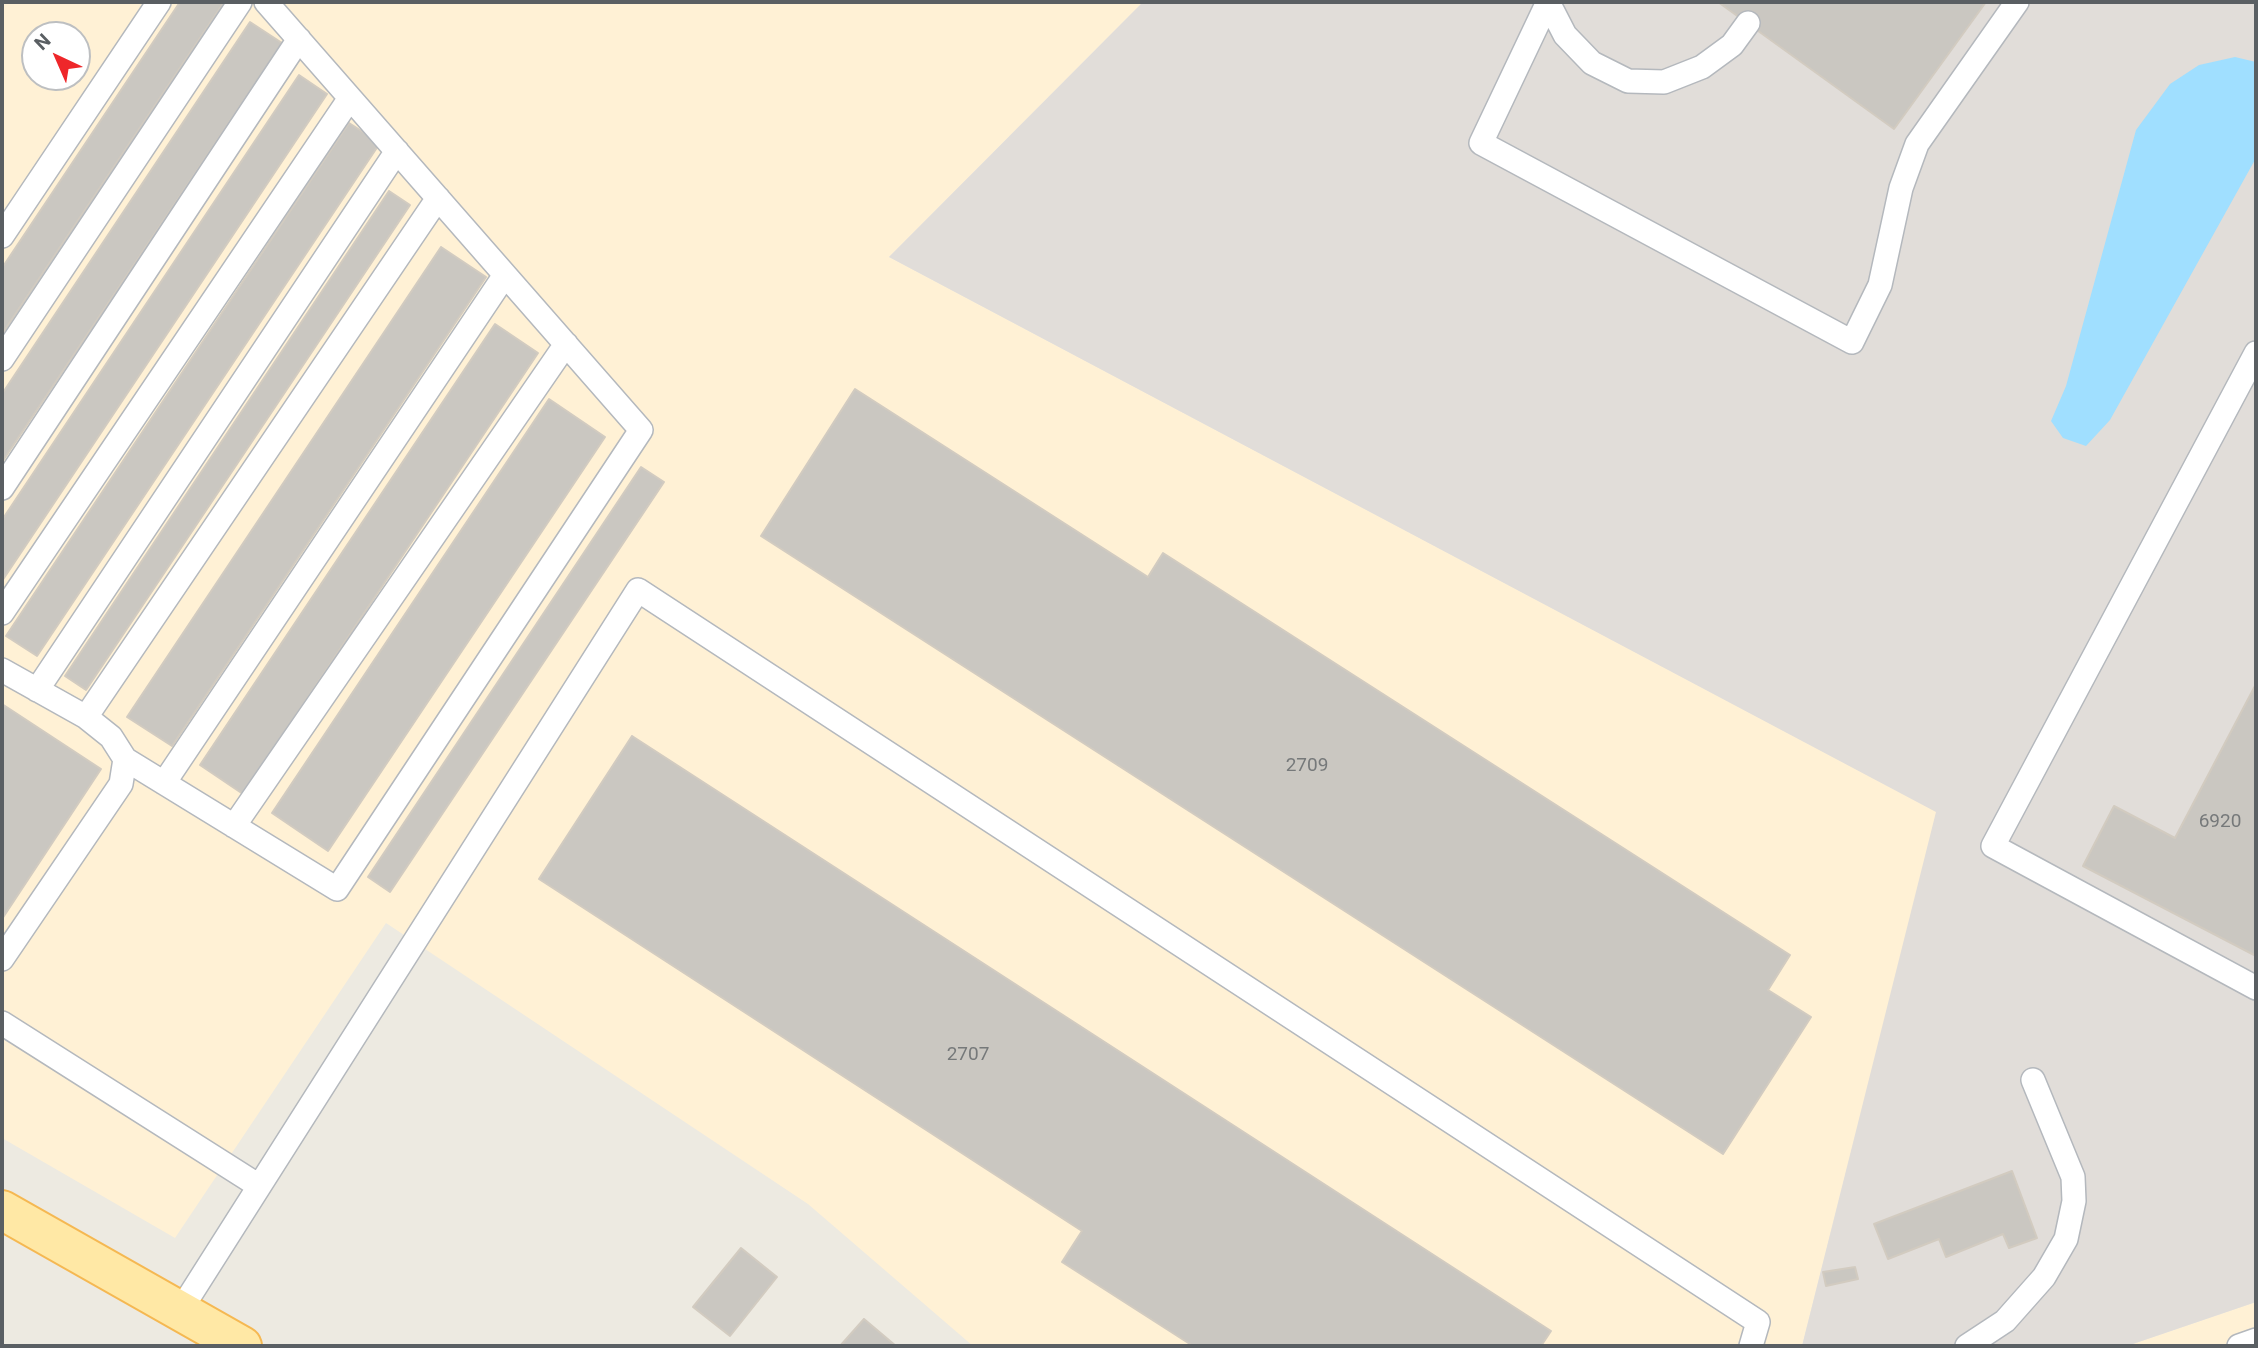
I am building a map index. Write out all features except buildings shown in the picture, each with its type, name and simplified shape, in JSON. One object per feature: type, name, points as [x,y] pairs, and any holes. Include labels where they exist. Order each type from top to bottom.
[{"type":"main road","points":[[2,1210],[242,1346]]},
{"type":"lane","points":[[2,236],[159,2]]},
{"type":"lane","points":[[2,359],[240,2]]},
{"type":"lane","points":[[2,670],[86,717],[111,737],[125,759],[337,889],[641,430],[267,2]]},
{"type":"lane","points":[[1548,2],[1481,143],[1852,342],[1880,285],[1901,188],[1917,144],[2017,2]]},
{"type":"lane","points":[[1548,2],[1565,35],[1592,63],[1628,81],[1664,82],[1702,67],[1732,45],[1748,23]]},
{"type":"lane","points":[[2,488],[299,39]]},
{"type":"lane","points":[[2,613],[350,98]]},
{"type":"lane","points":[[37,690],[397,151]]},
{"type":"lane","points":[[86,717],[438,198]]},
{"type":"lane","points":[[163,783],[505,275]]},
{"type":"lane","points":[[234,826],[566,344]]},
{"type":"lane","points":[[2256,353],[1993,846],[2256,988]]},
{"type":"lane","points":[[180,1311],[638,590],[1758,1322],[1751,1346]]},
{"type":"lane","points":[[2,959],[121,784],[125,759]]},
{"type":"lane","points":[[2,1023],[259,1186]]},
{"type":"lane","points":[[1967,1346],[2005,1321],[2044,1277],[2066,1239],[2074,1201],[2073,1177],[2033,1080]]},
{"type":"lane","points":[[2239,1346],[2256,1340]]},
{"type":"shaded area","points":[[2,2],[1143,2],[889,257],[1937,812],[1802,1346],[973,1346],[808,1204],[386,923],[175,1238],[2,1138]]},
{"type":"shaded area","points":[[1143,2],[2256,2],[2256,1302],[2127,1346],[1802,1346],[1936,812],[889,257]]},
{"type":"shaded area","points":[[2256,1302],[2256,1346],[2127,1346]]},
{"type":"water","points":[[2235,57],[2256,62],[2256,158],[2110,420],[2086,446],[2063,438],[2051,421],[2066,386],[2136,130],[2170,84],[2199,65]]}]
